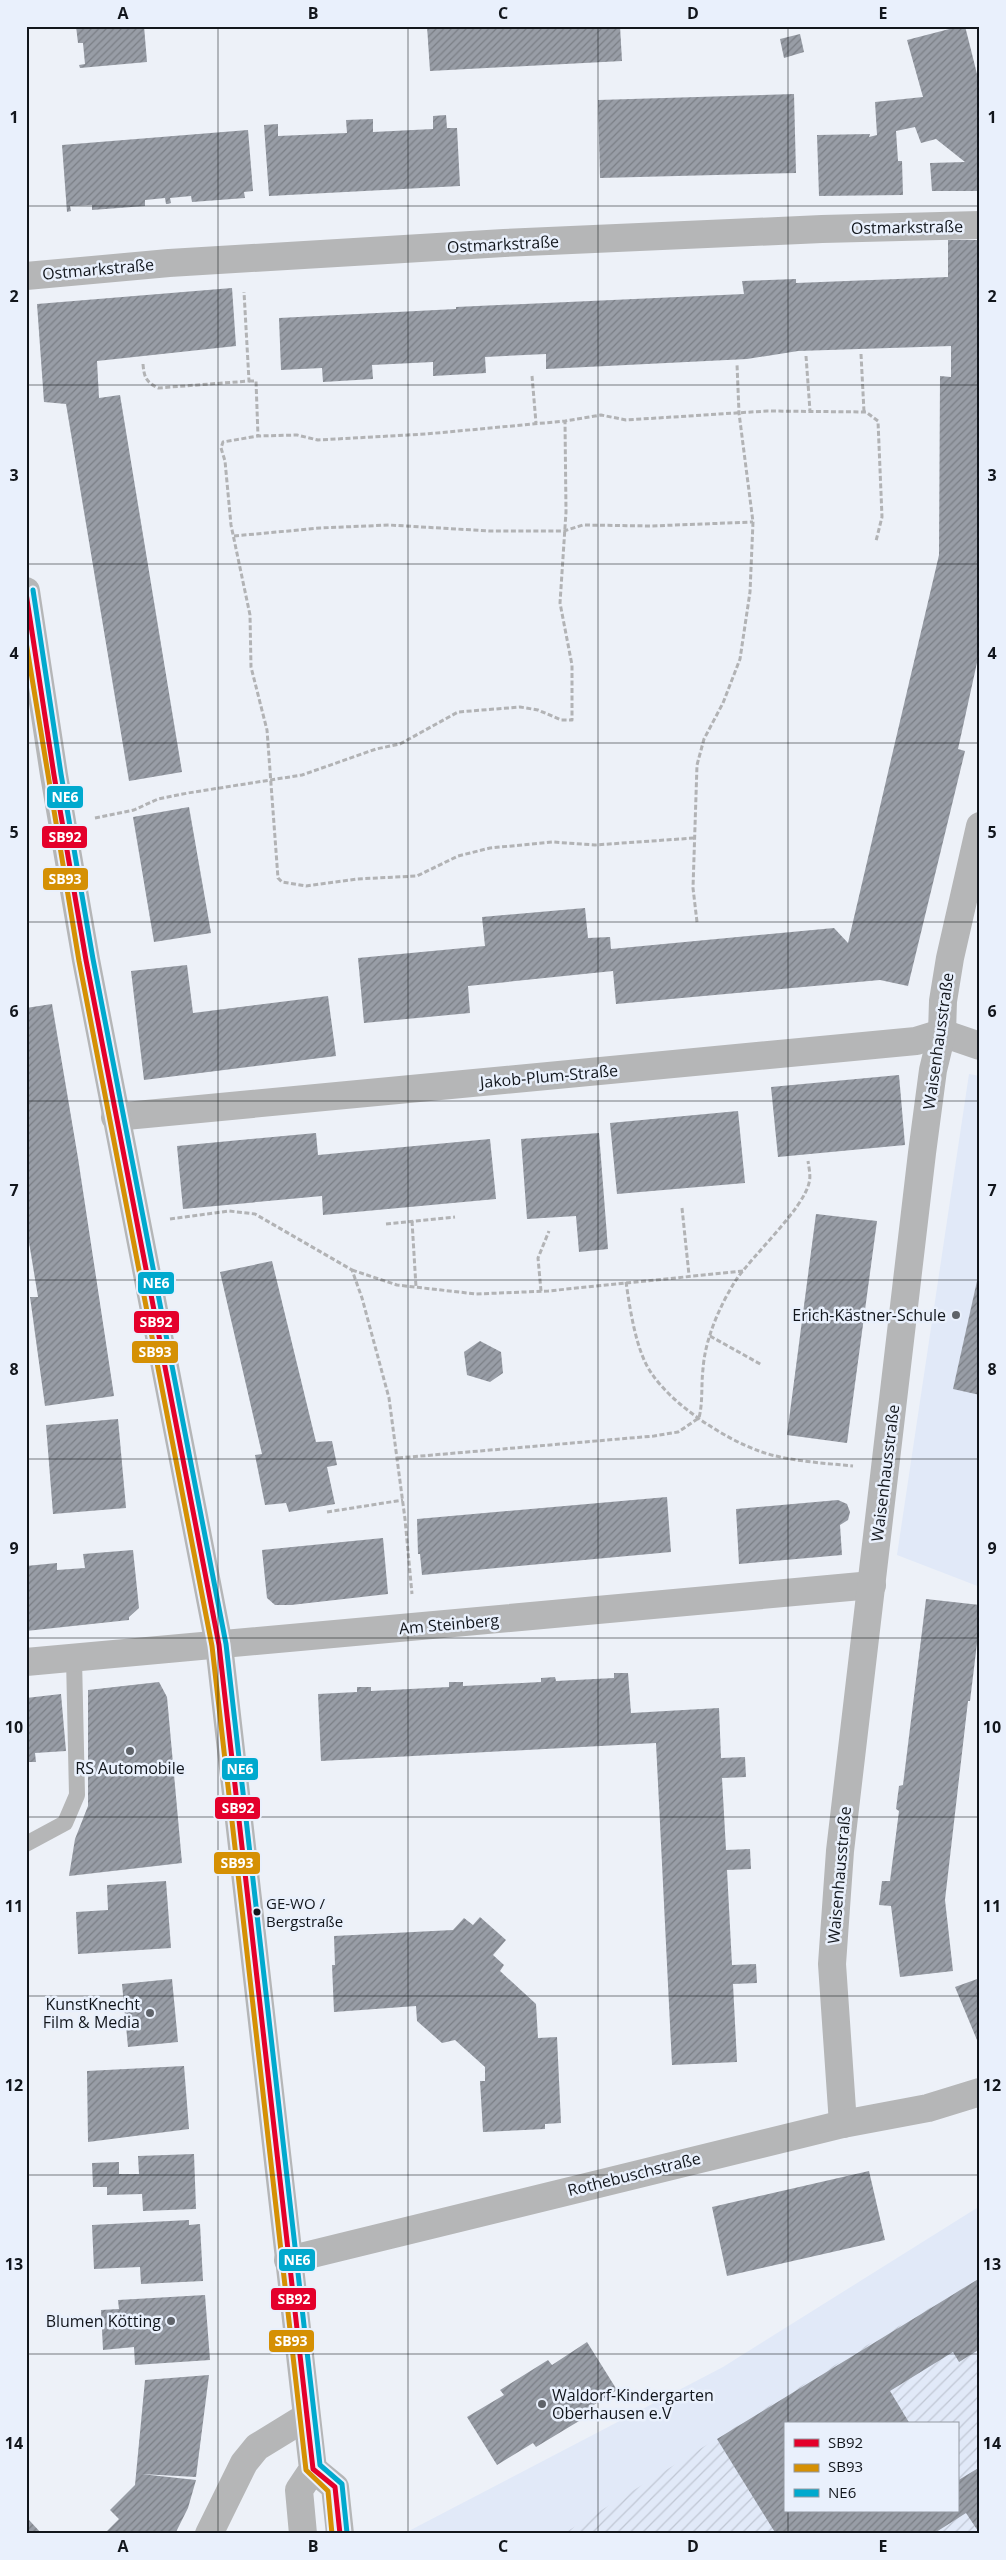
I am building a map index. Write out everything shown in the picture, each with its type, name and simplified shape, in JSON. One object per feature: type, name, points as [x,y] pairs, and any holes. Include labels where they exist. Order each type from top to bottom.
[{"type":"street","name":"Ostmarkstraße","points":[[26,276],[242,259],[533,242],[822,229],[980,225]]},
{"type":"street","points":[[26,590],[63,825],[115,1117],[219,1645],[313,2469],[299,2490],[303,2534]]},
{"type":"street","name":"Waisenhausstraße","points":[[843,2124],[832,1964],[834,1906],[922,1153],[934,1070],[942,1033],[943,1002],[950,958],[980,826]]},
{"type":"street","points":[[942,1033],[980,1046]]},
{"type":"street","name":"Jakob-Plum-Straße","points":[[115,1117],[916,1041],[942,1033]]},
{"type":"street","name":"Am Steinberg","points":[[26,1662],[872,1585]]},
{"type":"street","name":"Rothebuschstraße","points":[[288,2260],[843,2124],[928,2108],[980,2092]]},
{"type":"street","points":[[209,2534],[244,2464],[256,2447],[306,2417]]},
{"type":"street","points":[[313,2469],[335,2487],[340,2534]]},
{"type":"lane","points":[[26,1844],[65,1823],[77,1795],[74,1658]]},
{"type":"path","points":[[242,259],[250,381]]},
{"type":"path","points":[[861,354],[864,412]]},
{"type":"path","points":[[806,356],[810,411]]},
{"type":"path","points":[[144,364],[144,377],[150,384],[158,388],[256,381],[258,436]]},
{"type":"path","points":[[696,922],[693,888],[697,765],[704,739],[723,703],[740,659],[750,592],[753,522],[739,412],[737,364]]},
{"type":"path","points":[[532,376],[536,423]]},
{"type":"path","points":[[694,838],[595,845],[554,842],[490,848],[458,856],[418,876],[357,879],[306,886],[282,882],[278,878],[269,780],[267,730],[252,667],[250,615],[226,497],[224,461],[221,448],[223,442],[258,436],[297,435],[318,440],[426,434],[565,421],[601,415],[626,420],[739,412],[864,412],[878,421],[882,518],[876,541]]},
{"type":"path","points":[[63,825],[134,810],[158,799],[302,775],[376,749],[400,744],[458,712],[520,707],[538,710],[561,720],[572,720],[572,665],[560,603],[566,512],[565,421]]},
{"type":"path","points":[[234,536],[320,528],[389,525],[490,530],[564,531],[583,525],[651,526],[753,522]]},
{"type":"path","points":[[398,1458],[654,1436],[678,1432],[699,1418],[702,1406],[703,1367],[710,1336],[735,1282],[802,1200],[810,1183],[808,1161]]},
{"type":"path","points":[[682,1208],[689,1275]]},
{"type":"path","points":[[136,1225],[229,1211],[254,1214],[352,1270],[397,1285],[476,1294],[541,1291],[744,1271]]},
{"type":"path","points":[[386,1224],[455,1217]]},
{"type":"path","points":[[412,1221],[416,1287]]},
{"type":"path","points":[[541,1291],[538,1258],[549,1231]]},
{"type":"path","points":[[352,1270],[362,1298],[389,1398],[403,1500],[414,1627]]},
{"type":"path","points":[[626,1282],[640,1349],[651,1374],[711,1428],[759,1452],[808,1461],[886,1470]]},
{"type":"path","points":[[710,1336],[762,1365]]},
{"type":"path","points":[[327,1512],[403,1500]]},
{"type":"shaded area","name":"Erich-Kästner-Schule","points":[[969,1074],[980,1076],[980,1587],[897,1555]]},
{"type":"shaded area","points":[[980,2206],[980,2534],[403,2534],[723,2367]]},
{"type":"shaded area","points":[[980,2278],[980,2534],[563,2534],[864,2347]]},
{"type":"building","points":[[76,26],[144,26],[147,62],[80,68],[79,65],[85,64],[83,43],[78,43]]},
{"type":"building","points":[[427,26],[620,26],[622,61],[430,71]]},
{"type":"building","points":[[965,26],[980,86],[980,191],[932,191],[930,163],[965,162],[936,139],[921,143],[915,127],[896,131],[898,161],[902,161],[903,195],[819,196],[817,135],[870,134],[869,137],[877,135],[875,102],[923,97],[907,40]]},
{"type":"building","points":[[800,34],[804,52],[784,58],[780,39]]},
{"type":"building","points":[[794,94],[796,173],[600,178],[598,100]]},
{"type":"building","points":[[446,115],[447,128],[457,128],[460,186],[269,196],[264,125],[278,124],[278,136],[347,133],[346,120],[373,119],[373,132],[433,129],[433,116]]},
{"type":"building","points":[[248,130],[253,191],[244,192],[245,198],[192,202],[191,196],[170,198],[171,203],[166,204],[165,198],[145,200],[145,206],[92,210],[92,205],[70,206],[71,211],[67,212],[62,145]]},
{"type":"building","points":[[948,240],[980,240],[980,649],[958,749],[965,751],[908,986],[880,980],[616,1004],[613,971],[468,986],[470,1013],[364,1023],[358,958],[485,946],[482,917],[585,908],[588,938],[610,937],[611,949],[834,928],[848,943],[939,555],[940,376],[951,377],[951,346],[798,351],[747,359],[546,369],[546,354],[485,357],[486,373],[433,376],[433,362],[372,365],[373,379],[323,382],[322,368],[281,370],[279,318],[456,309],[456,307],[744,294],[742,281],[796,279],[796,283],[948,277]]},
{"type":"building","points":[[232,288],[236,346],[97,361],[99,398],[120,395],[182,772],[129,781],[66,404],[44,402],[37,304]]},
{"type":"building","points":[[189,807],[211,933],[154,942],[133,817]]},
{"type":"building","points":[[187,965],[193,1013],[328,996],[336,1056],[144,1080],[131,971]]},
{"type":"building","points":[[52,1004],[78,1158],[114,1396],[45,1406],[30,1297],[38,1297],[26,1224],[26,1008]]},
{"type":"building","points":[[899,1075],[905,1145],[778,1157],[771,1087]]},
{"type":"building","points":[[738,1111],[745,1183],[617,1194],[610,1123]]},
{"type":"building","points":[[316,1133],[318,1155],[490,1139],[496,1199],[323,1215],[322,1196],[183,1209],[177,1146]]},
{"type":"building","points":[[599,1133],[608,1249],[579,1252],[576,1216],[527,1219],[521,1139]]},
{"type":"building","points":[[816,1214],[877,1221],[847,1443],[787,1435]]},
{"type":"building","points":[[272,1261],[316,1442],[332,1441],[337,1465],[327,1467],[335,1504],[289,1512],[286,1503],[265,1505],[255,1455],[262,1454],[220,1272]]},
{"type":"building","points":[[980,1272],[980,1395],[953,1389]]},
{"type":"building","points":[[480,1341],[501,1352],[503,1373],[490,1382],[467,1375],[464,1352]]},
{"type":"building","points":[[118,1419],[126,1508],[53,1514],[46,1425]]},
{"type":"building","points":[[667,1497],[671,1552],[422,1575],[420,1554],[418,1554],[417,1519]]},
{"type":"building","points":[[838,1500],[847,1504],[850,1512],[848,1520],[840,1525],[842,1555],[739,1564],[736,1509]]},
{"type":"building","points":[[383,1538],[388,1594],[291,1605],[275,1605],[267,1598],[262,1550]]},
{"type":"building","points":[[133,1550],[139,1608],[129,1617],[129,1620],[26,1631],[26,1566],[57,1563],[57,1570],[85,1568],[83,1554]]},
{"type":"building","points":[[926,1599],[980,1605],[977,1627],[979,1627],[970,1701],[968,1701],[945,1900],[953,1971],[900,1977],[891,1906],[879,1905],[882,1881],[890,1881],[899,1811],[896,1809],[899,1786],[903,1785]]},
{"type":"building","points":[[614,1673],[628,1673],[631,1713],[719,1708],[721,1758],[745,1757],[746,1777],[722,1778],[726,1850],[750,1849],[751,1869],[727,1870],[732,1965],[756,1964],[757,1983],[733,1984],[737,2062],[672,2065],[656,1743],[321,1761],[318,1694],[357,1692],[357,1687],[371,1687],[371,1691],[449,1687],[449,1682],[463,1682],[463,1686],[541,1682],[541,1678],[555,1677],[556,1681],[614,1678]]},
{"type":"building","name":"RS Automobile","points":[[159,1682],[167,1697],[182,1863],[69,1876],[75,1839],[88,1806],[88,1690]]},
{"type":"building","points":[[61,1694],[66,1751],[35,1753],[36,1762],[26,1762],[26,1698]]},
{"type":"building","points":[[166,1881],[171,1948],[78,1954],[76,1912],[108,1910],[107,1885]]},
{"type":"building","name":"GE-WO / Bergstraße","points":[[480,1917],[506,1940],[493,1955],[504,1965],[500,1971],[536,2004],[538,2038],[557,2037],[561,2123],[545,2124],[545,2129],[483,2132],[480,2081],[485,2081],[485,2067],[455,2040],[442,2043],[417,2021],[416,2006],[334,2012],[332,1965],[335,1965],[334,1936],[453,1930],[464,1918],[473,1925]]},
{"type":"building","points":[[980,1978],[980,2039],[977,2040],[955,1987]]},
{"type":"building","name":"KunstKnecht Film & Media","points":[[172,1979],[178,2042],[128,2047],[122,1984]]},
{"type":"building","points":[[184,2066],[189,2129],[88,2142],[87,2071]]},
{"type":"building","points":[[194,2154],[196,2209],[143,2211],[142,2194],[107,2195],[107,2187],[93,2187],[92,2163],[119,2162],[119,2174],[139,2174],[138,2156]]},
{"type":"building","points":[[869,2171],[885,2240],[727,2276],[712,2207]]},
{"type":"building","points":[[189,2220],[189,2225],[200,2224],[203,2281],[141,2284],[140,2267],[94,2269],[92,2225]]},
{"type":"building","points":[[980,2278],[980,2349],[959,2362],[953,2352],[890,2391],[909,2422],[784,2422],[784,2512],[958,2512],[958,2480],[980,2467],[980,2534],[966,2513],[933,2534],[776,2534],[717,2439]]},
{"type":"building","points":[[205,2295],[210,2360],[135,2365],[134,2347],[103,2350],[101,2310],[119,2309],[118,2300]]},
{"type":"building","name":"Waldorf-Kindergarten Oberhausen e.V","points":[[587,2342],[617,2390],[581,2413],[584,2418],[536,2447],[533,2443],[497,2465],[467,2417],[504,2395],[500,2390],[548,2360],[552,2365]]},
{"type":"building","points":[[209,2375],[196,2477],[141,2474],[196,2480],[188,2508],[175,2534],[104,2534],[119,2519],[110,2510],[135,2485],[145,2380]]},
{"type":"building","points":[[29,2520],[42,2534],[26,2534],[26,2523]]},
{"type":"transit line","name":"NE6","points":[[33,590],[61,774],[93,959],[226,1644],[320,2465],[342,2484],[347,2533]]},
{"type":"transit line","name":"SB92","points":[[26,593],[54,775],[86,960],[219,1645],[313,2469],[335,2487],[340,2534]]},
{"type":"transit line","name":"SB93","points":[[26,642],[79,961],[212,1646],[306,2470],[328,2491],[332,2534]]},
{"type":"place","name":"Erich-Kästner-Schule","points":[[956,1315]]},
{"type":"place","name":"RS Automobile","points":[[130,1751]]},
{"type":"place","name":"GE-WO / Bergstraße","points":[[257,1912]]},
{"type":"place","name":"KunstKnecht Film & Media","points":[[150,2013]]},
{"type":"place","name":"Blumen Kötting","points":[[171,2321]]},
{"type":"place","name":"Waldorf-Kindergarten Oberhausen e.V","points":[[542,2404]]}]
